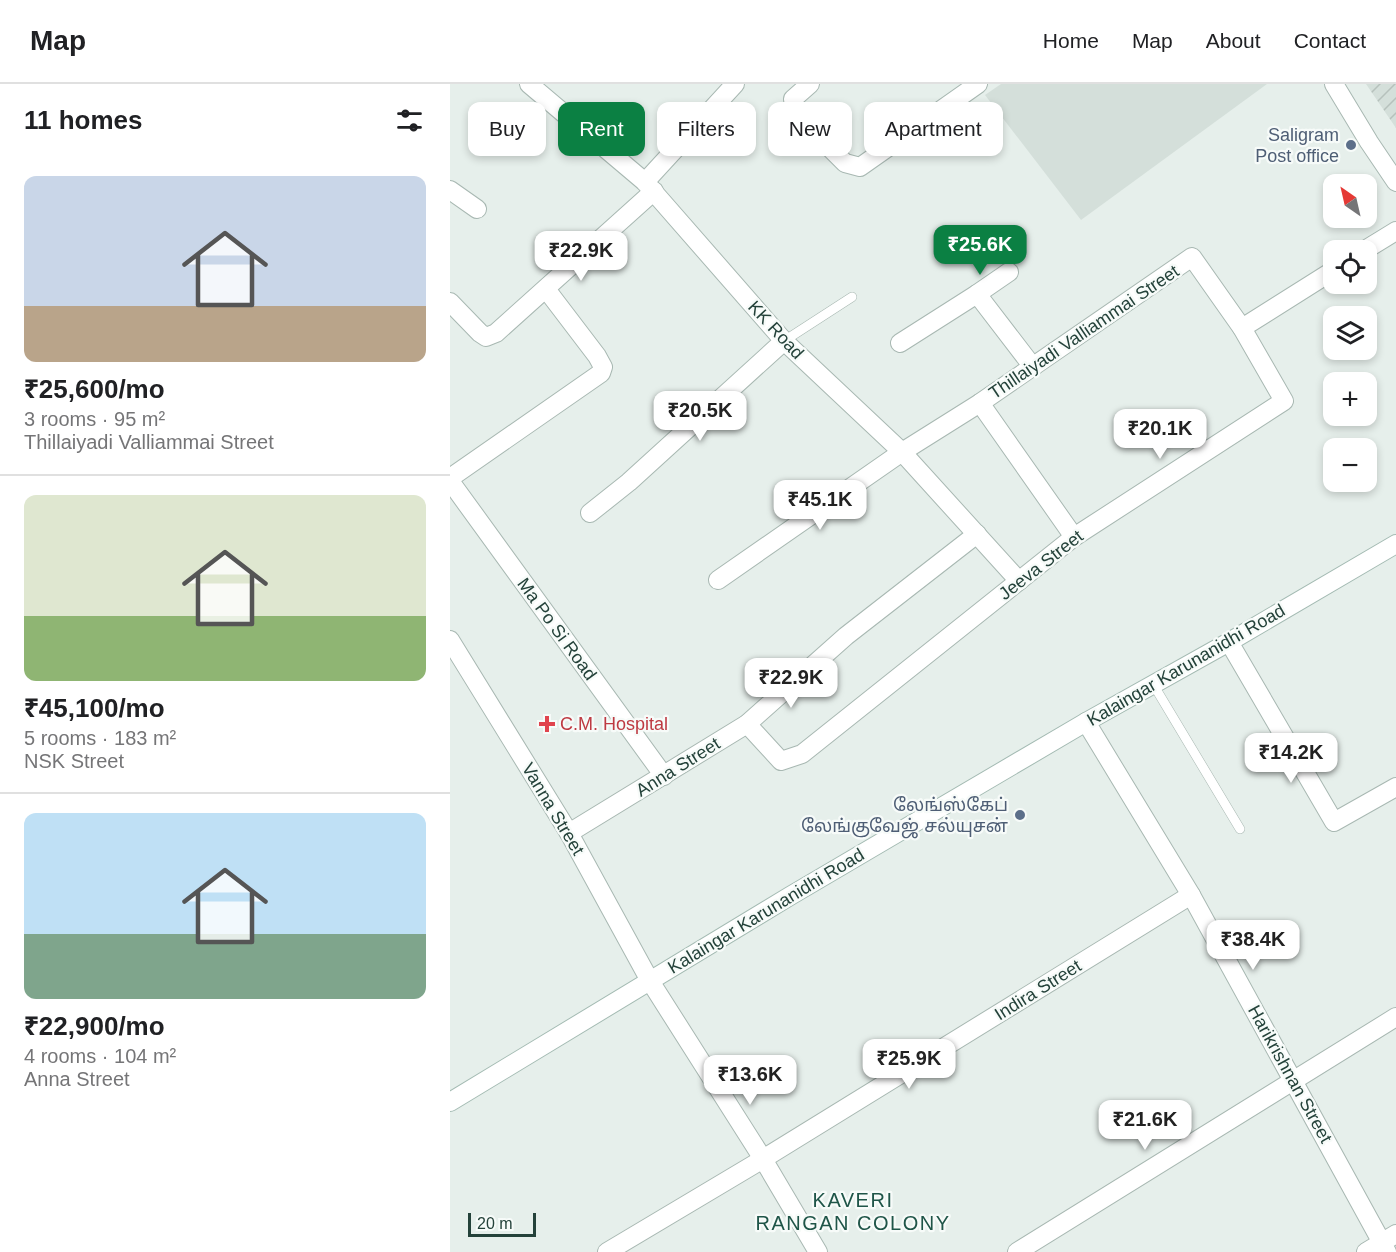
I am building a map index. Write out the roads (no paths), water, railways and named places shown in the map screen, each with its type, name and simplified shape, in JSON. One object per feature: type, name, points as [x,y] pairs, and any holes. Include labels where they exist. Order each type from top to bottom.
[{"type":"street","points":[[450,302],[480,333],[486,337],[496,333],[546,289],[649,187],[735,84]]},
{"type":"street","points":[[810,84],[793,99],[795,113],[845,163],[860,167],[978,84]]},
{"type":"street","points":[[1335,84],[1396,182]]},
{"type":"street","name":"KK Road","points":[[538,86],[649,187],[784,341],[902,452],[1019,581]]},
{"type":"street","points":[[450,190],[477,209]]},
{"type":"street","points":[[1377,243],[1396,231]]},
{"type":"street","name":"Thillaiyadi Valliammai Street","points":[[718,580],[902,452],[980,403],[1192,257],[1242,328]]},
{"type":"street","points":[[900,343],[1009,272]]},
{"type":"street","points":[[1242,328],[1323,277]]},
{"type":"street","points":[[450,479],[601,373],[603,367],[597,356],[546,289]]},
{"type":"street","points":[[977,294],[1033,367]]},
{"type":"street","name":"Jeeva Street","points":[[747,724],[781,761],[802,754],[1074,537],[1284,401],[1242,328]]},
{"type":"street","points":[[590,513],[628,482],[784,341]]},
{"type":"street","points":[[980,403],[1074,537]]},
{"type":"street","name":"Ma Po Si Road","points":[[450,479],[664,776]]},
{"type":"street","name":"Anna Street","points":[[569,833],[747,724],[846,636],[977,534]]},
{"type":"street","name":"Kalaingar Karunanidhi Road","points":[[450,1101],[1086,722],[1229,642],[1396,544]]},
{"type":"street","name":"Vanna Street","points":[[450,640],[569,833],[650,981],[763,1159],[818,1252]]},
{"type":"street","points":[[1229,642],[1335,822],[1396,787]]},
{"type":"street","name":"Harikrishnan Street","points":[[1086,722],[1191,895],[1293,1080],[1388,1243]]},
{"type":"street","name":"Indira Street","points":[[607,1252],[763,1159],[1191,895]]},
{"type":"street","points":[[1017,1252],[1396,1017]]},
{"type":"street","points":[[1366,1252],[1388,1243]]},
{"type":"lane","points":[[784,341],[852,297]]},
{"type":"lane","points":[[1153,684],[1240,829]]},
{"type":"place","name":"Saligram Post office","points":[[1351,145]]},
{"type":"place","name":"C.M. Hospital","points":[[547,724]]},
{"type":"place","name":"லேங்ஸ்கேப் லேங்குவேஜ் சல்யுசன்","points":[[1020,815]]},
{"type":"district","name":"KAVERI RANGAN COLONY","points":[[853,1212]]}]
